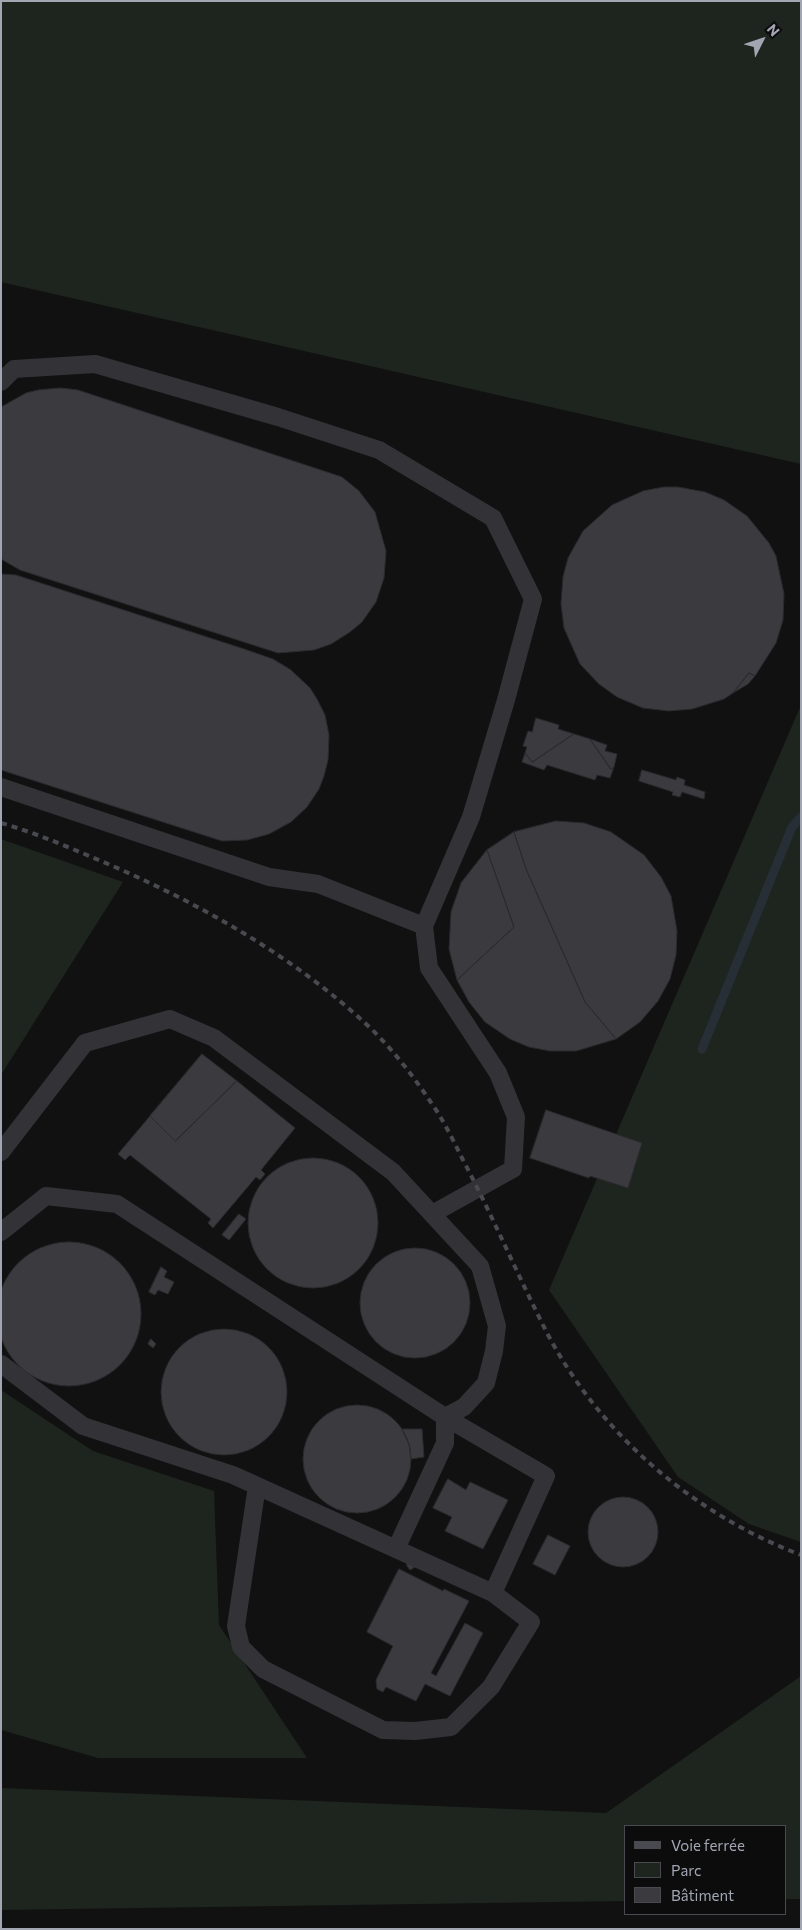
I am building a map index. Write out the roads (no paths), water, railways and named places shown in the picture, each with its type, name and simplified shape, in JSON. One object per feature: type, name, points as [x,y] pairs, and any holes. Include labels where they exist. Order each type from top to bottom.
[{"type":"lane","points":[[1,382],[14,369],[95,364],[278,417],[380,450],[492,518],[533,599],[506,700],[471,817],[424,926],[429,968],[498,1073],[516,1117],[513,1169],[432,1214]]},
{"type":"lane","points":[[1,788],[269,877],[318,884],[424,926]]},
{"type":"lane","points":[[1,1152],[85,1043],[170,1019],[214,1038],[393,1172],[480,1266],[497,1326],[494,1351],[486,1383],[464,1407],[446,1417]]},
{"type":"lane","points":[[1,1232],[46,1196],[117,1204],[446,1417],[546,1476],[493,1593]]},
{"type":"lane","points":[[1,1364],[83,1426],[234,1475],[493,1593],[531,1622],[491,1687],[451,1727],[415,1731],[383,1730],[263,1669],[241,1647],[236,1626],[257,1486]]},
{"type":"lane","points":[[396,1549],[445,1443],[446,1417]]},
{"type":"waterway","points":[[702,1049],[792,827],[801,817]]},
{"type":"railway","points":[[1,823],[64,845],[101,861],[171,893],[206,912],[240,931],[305,974],[365,1023],[400,1060],[439,1115],[452,1137],[542,1323],[564,1362],[589,1398],[618,1432],[649,1463],[684,1491],[721,1516],[760,1537],[801,1555]]}]
